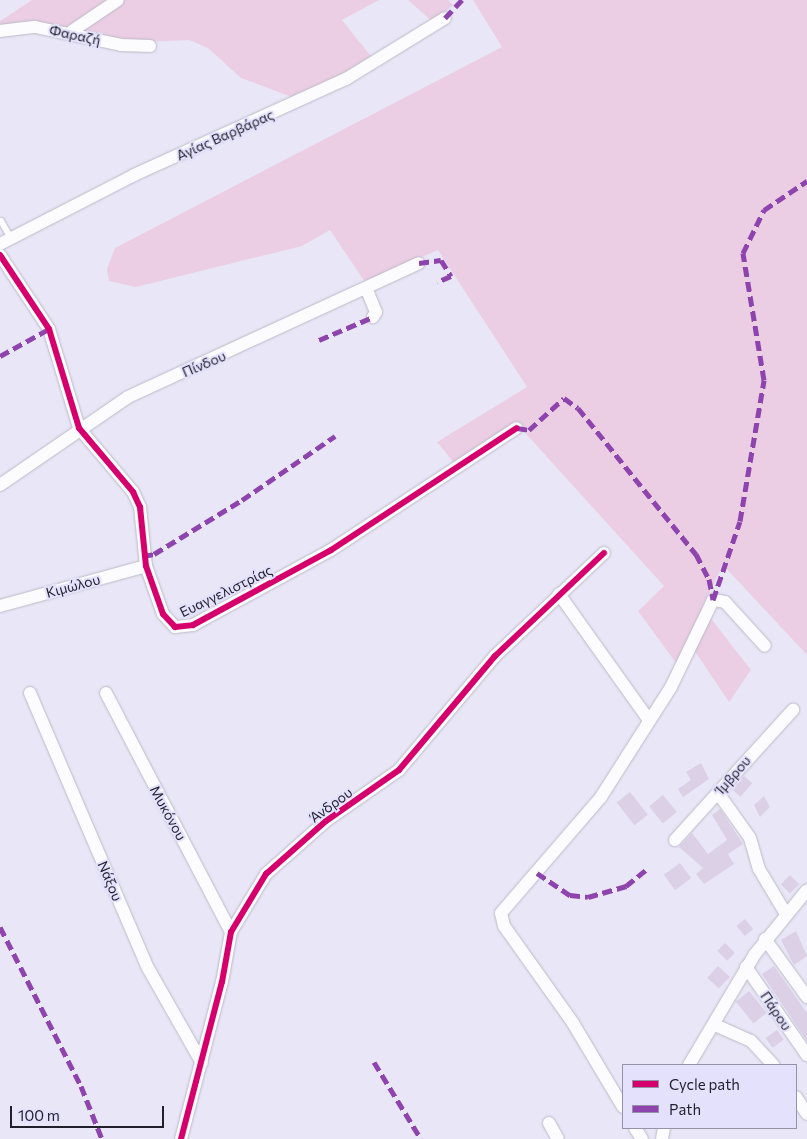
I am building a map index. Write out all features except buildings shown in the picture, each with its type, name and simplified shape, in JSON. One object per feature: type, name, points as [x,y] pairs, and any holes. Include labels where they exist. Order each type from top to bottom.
[{"type":"street","points":[[72,31],[118,0]]},
{"type":"street","name":"Αγίας Βαρβάρας","points":[[5,241],[134,175],[346,79],[445,18]]},
{"type":"street","name":"Φαραζή","points":[[0,31],[35,27],[72,31],[121,45],[150,46]]},
{"type":"street","name":"Ευαγγελιστρίας","points":[[0,255],[49,329],[79,428],[133,492],[140,507],[146,566],[169,622],[182,628],[193,625],[331,550],[517,428]]},
{"type":"street","name":"Πίνδου","points":[[0,485],[79,428],[128,397],[367,290],[420,263]]},
{"type":"street","points":[[367,290],[376,312],[373,317]]},
{"type":"street","name":"Άνδρου","points":[[180,1139],[202,1063],[231,932],[266,874],[326,822],[398,770],[495,656],[604,553]]},
{"type":"street","name":"Κιμώλου","points":[[0,606],[146,566]]},
{"type":"street","points":[[559,594],[648,718]]},
{"type":"street","points":[[622,1105],[573,1023],[504,926],[501,914],[601,797],[648,718],[671,687],[713,600],[722,600],[765,646]]},
{"type":"street","name":"Νάξου","points":[[30,693],[148,968],[202,1063]]},
{"type":"street","name":"Μυκόνου","points":[[106,693],[231,932]]},
{"type":"street","name":"Ίμβρου","points":[[675,840],[793,710]]},
{"type":"street","points":[[718,793],[750,838],[759,869],[786,914]]},
{"type":"street","points":[[690,1064],[715,1025],[746,967],[765,939],[806,892]]},
{"type":"street","points":[[765,939],[807,997]]},
{"type":"street","name":"Πάρου","points":[[746,967],[807,1055]]},
{"type":"street","points":[[715,1025],[750,1041],[772,1064]]},
{"type":"street","points":[[797,1099],[807,1114]]},
{"type":"street","points":[[549,1123],[558,1139]]},
{"type":"lane","points":[[1,221],[5,241]]},
{"type":"shaded area","points":[[32,0],[112,0],[71,27],[0,28],[0,21]]},
{"type":"shaded area","points":[[121,0],[379,0],[342,20],[374,60],[292,97],[241,78],[208,48],[189,40],[140,42],[76,31]]},
{"type":"shaded area","points":[[408,0],[448,0],[453,5],[433,22]]},
{"type":"shaded area","points":[[473,0],[807,0],[807,655],[723,565],[702,607],[751,670],[729,702],[690,644],[679,667],[638,611],[664,586],[518,425],[454,463],[437,442],[527,387],[438,250],[365,282],[330,230],[302,246],[136,287],[109,281],[107,269],[115,248],[502,47]]},
{"type":"marked path","points":[[445,18],[462,0]]},
{"type":"marked path","points":[[713,600],[740,521],[764,380],[743,253],[764,210],[807,181]]},
{"type":"marked path","points":[[419,263],[441,260],[451,276],[437,282]]},
{"type":"marked path","points":[[319,340],[373,317]]},
{"type":"marked path","points":[[0,356],[49,329]]},
{"type":"marked path","points":[[517,428],[529,430],[564,398],[578,408],[696,554],[709,579],[713,600]]},
{"type":"marked path","points":[[143,556],[154,554],[242,500],[335,436]]},
{"type":"marked path","points":[[537,873],[570,895],[588,897],[626,886],[648,868]]},
{"type":"marked path","points":[[0,927],[81,1086],[102,1139]]},
{"type":"marked path","points":[[374,1062],[421,1139]]},
{"type":"cycle path","points":[[0,255],[49,329],[79,428],[133,492],[140,507],[146,566],[163,614],[175,627],[193,625],[331,550],[517,428]]},
{"type":"cycle path","points":[[181,1139],[222,982],[231,932],[266,874],[326,821],[399,770],[495,656],[604,553]]}]
